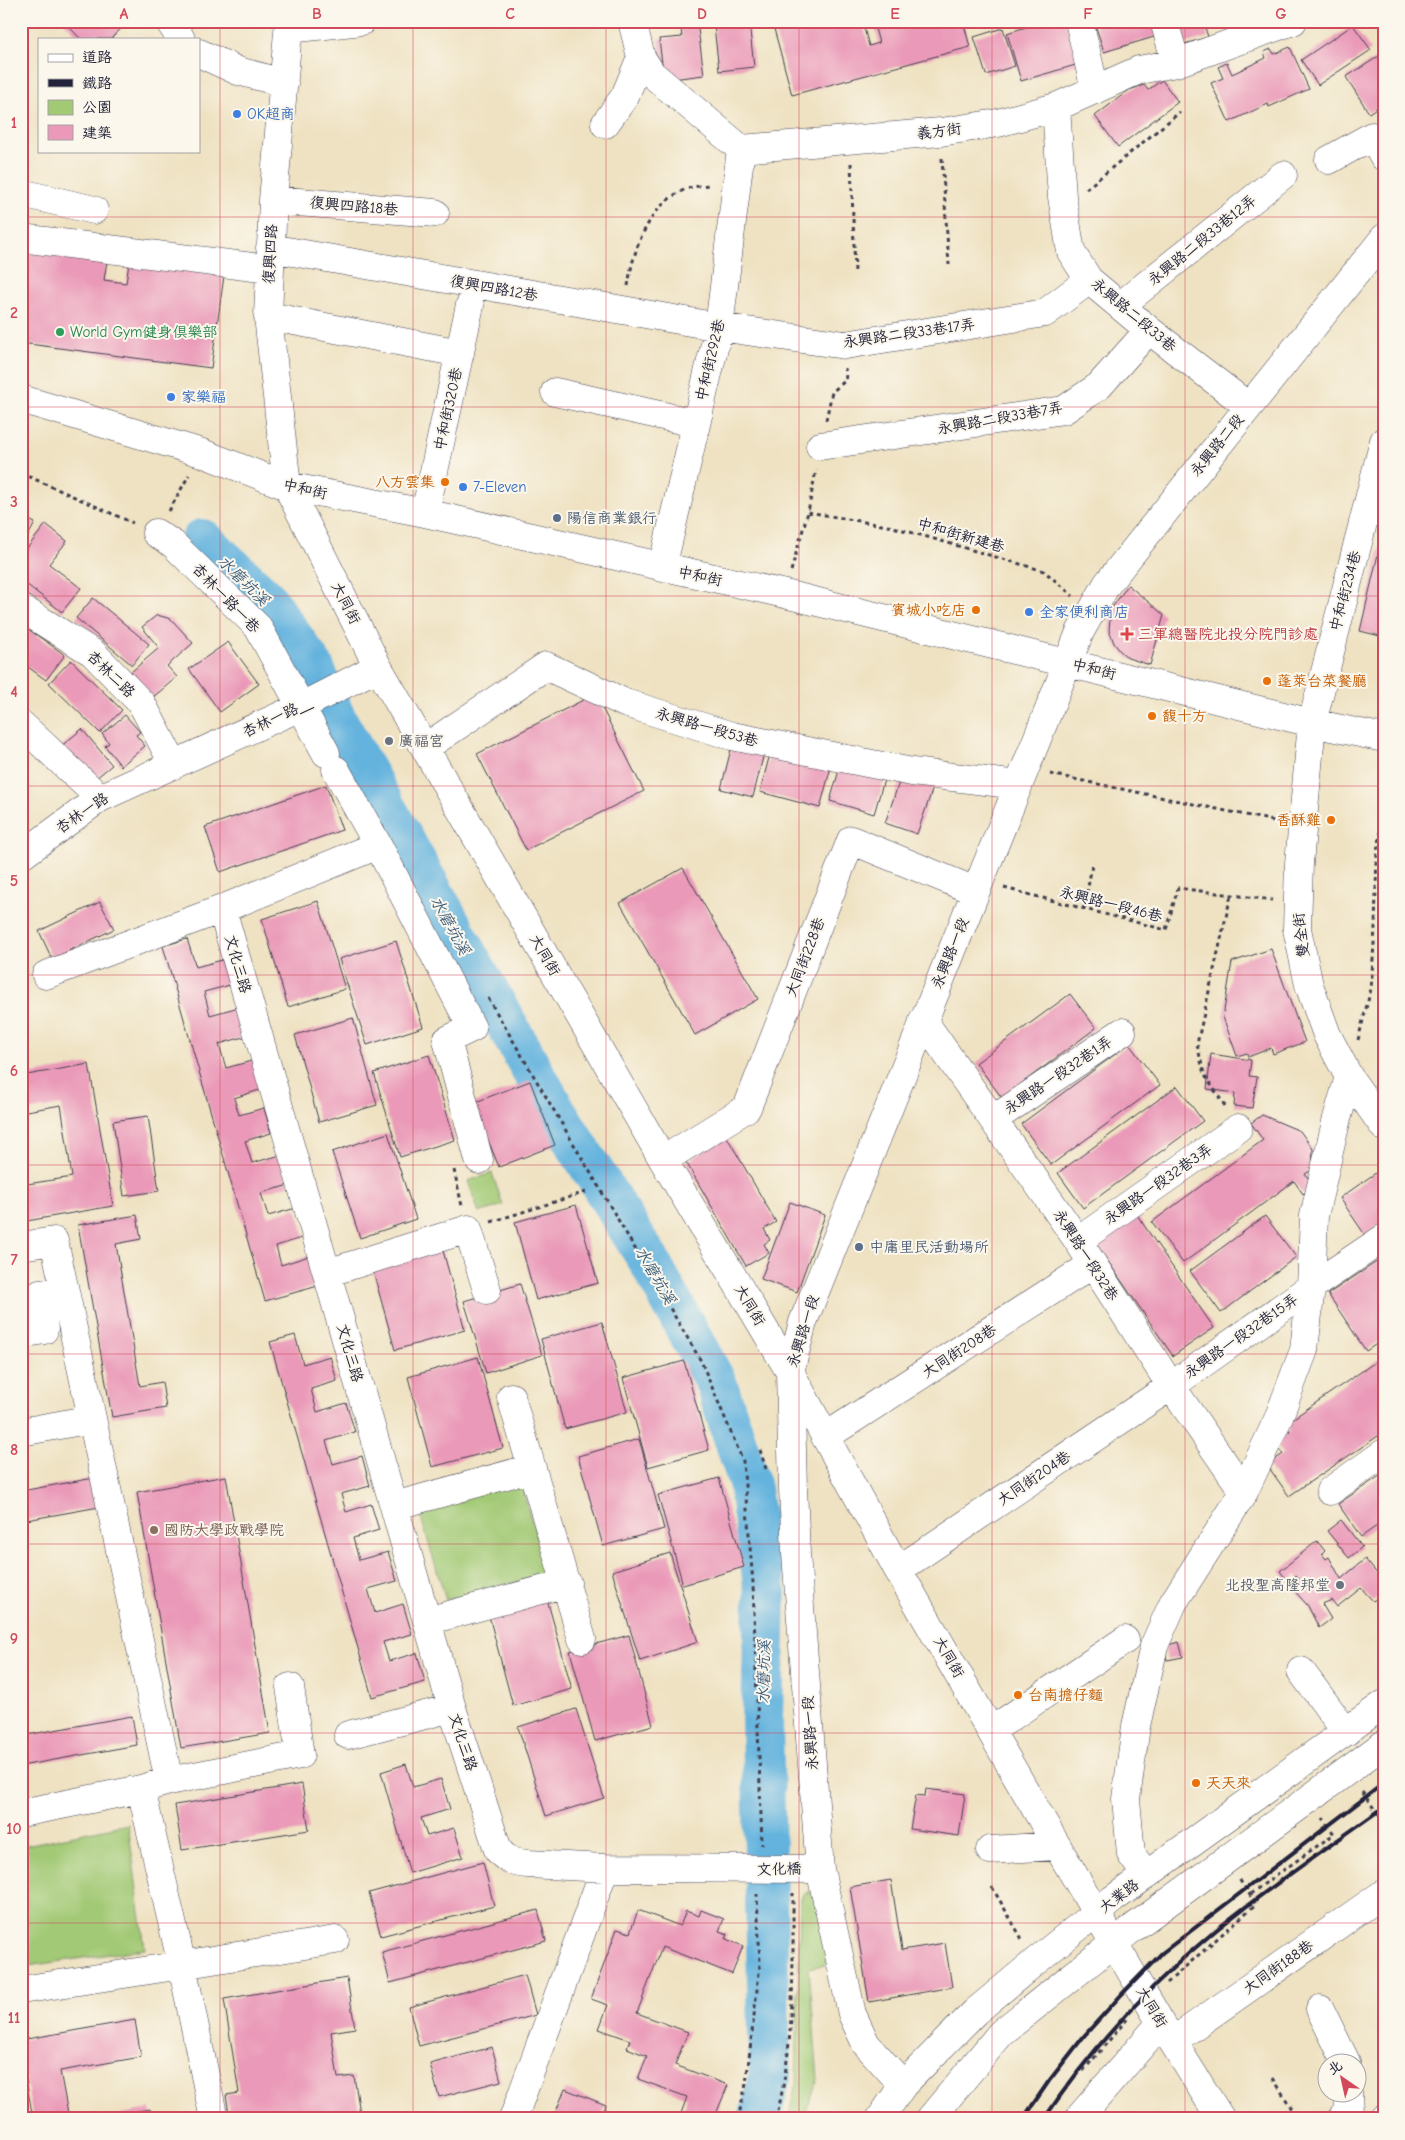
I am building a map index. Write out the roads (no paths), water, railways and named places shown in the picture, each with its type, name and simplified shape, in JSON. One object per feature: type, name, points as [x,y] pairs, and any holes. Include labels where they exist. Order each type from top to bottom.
[{"type":"street","points":[[169,21],[180,38]]},
{"type":"street","points":[[289,25],[362,21]]},
{"type":"street","points":[[632,21],[641,57],[652,74],[740,149]]},
{"type":"street","points":[[1079,21],[1095,90]]},
{"type":"street","points":[[1164,21],[1176,63]]},
{"type":"street","name":"義方街","points":[[740,149],[941,132],[998,123],[1056,107],[1140,70],[1176,63],[1293,21]]},
{"type":"street","name":"復興四路","points":[[287,486],[268,316],[273,200],[289,25]]},
{"type":"street","points":[[200,53],[238,71],[284,84]]},
{"type":"street","points":[[605,124],[625,96],[641,57]]},
{"type":"street","name":"永興路二段33巷","points":[[1056,107],[1062,197],[1071,252],[1089,280],[1149,330],[1248,406]]},
{"type":"street","points":[[1329,160],[1372,136],[1384,157]]},
{"type":"street","name":"中和街292巷","points":[[662,568],[719,327],[740,149]]},
{"type":"street","name":"永興路二段33巷12弄","points":[[1120,306],[1283,175]]},
{"type":"street","points":[[21,193],[94,210]]},
{"type":"street","name":"復興四路18巷","points":[[273,200],[435,213]]},
{"type":"street","name":"復興四路12巷","points":[[21,238],[269,259],[624,309],[719,327]]},
{"type":"street","name":"永興路二段","points":[[1068,662],[1080,632],[1093,612],[1107,584],[1384,238]]},
{"type":"street","name":"永興路二段33巷17弄","points":[[719,327],[844,345],[1045,313],[1089,280]]},
{"type":"street","name":"中和街320巷","points":[[426,513],[470,305]]},
{"type":"street","points":[[268,316],[460,353]]},
{"type":"street","name":"永興路二段33巷7弄","points":[[820,446],[1064,410],[1099,386],[1149,330]]},
{"type":"street","points":[[554,392],[695,423]]},
{"type":"street","name":"中和街","points":[[21,398],[202,453],[287,486],[426,513],[662,568],[785,594],[1312,723],[1384,738]]},
{"type":"street","name":"中和街234巷","points":[[1312,723],[1382,457]]},
{"type":"street","name":"大同街","points":[[287,486],[378,667],[426,747],[663,1160],[790,1372],[898,1570],[992,1730],[1057,1846],[1221,2119]]},
{"type":"street","name":"杏林一路一巷","points":[[156,533],[173,544],[258,627],[300,707],[378,845],[472,1028],[447,1040],[479,1160]]},
{"type":"street","name":"杏林二路","points":[[21,608],[93,654],[142,704],[174,765]]},
{"type":"street","name":"永興路一段","points":[[903,2085],[866,2044],[852,2014],[814,1869],[796,1554],[790,1372],[803,1322],[1068,662]]},
{"type":"street","name":"永興路一段53巷","points":[[426,747],[546,666],[625,703],[732,736],[912,772],[1021,777]]},
{"type":"street","name":"杏林一路＿","points":[[174,765],[300,707],[378,667]]},
{"type":"street","name":"雙全街","points":[[1312,723],[1299,863],[1297,929],[1309,985],[1327,1035],[1349,1077],[1384,1127]]},
{"type":"street","points":[[21,724],[100,798]]},
{"type":"street","name":"杏林一路","points":[[21,856],[100,798],[174,765]]},
{"type":"street","name":"大同街228巷","points":[[663,1160],[746,1108],[851,840],[977,886]]},
{"type":"street","points":[[46,974],[222,909],[378,845]]},
{"type":"street","name":"文化三路","points":[[222,909],[452,1708],[494,1838],[504,1859],[516,1863],[605,1868],[753,1862]]},
{"type":"street","name":"永興路一段32巷","points":[[923,1020],[1078,1241],[1171,1386],[1244,1492]]},
{"type":"street","name":"永興路一段32巷1弄","points":[[994,1119],[1122,1032]]},
{"type":"street","points":[[1146,1876],[1131,1854],[1126,1799],[1136,1726],[1154,1646],[1173,1603],[1244,1492],[1278,1419],[1304,1350],[1311,1287],[1314,1216],[1336,1122],[1349,1077]]},
{"type":"street","name":"永興路一段32巷3弄","points":[[1078,1241],[1238,1128]]},
{"type":"street","points":[[327,1273],[468,1229],[487,1290]]},
{"type":"street","name":"永興路一段32巷15弄","points":[[1171,1386],[1384,1238]]},
{"type":"street","points":[[21,1246],[54,1241],[42,1294],[44,1330],[21,1334]]},
{"type":"street","name":"大同街208巷","points":[[825,1437],[1093,1264]]},
{"type":"street","points":[[42,1294],[92,1419],[169,1781]]},
{"type":"street","name":"大同街204巷","points":[[898,1570],[1171,1386]]},
{"type":"street","points":[[511,1397],[582,1639]]},
{"type":"street","points":[[21,1432],[92,1419]]},
{"type":"street","points":[[1330,1491],[1384,1453]]},
{"type":"street","points":[[394,1506],[532,1468]]},
{"type":"street","points":[[428,1621],[566,1583]]},
{"type":"street","points":[[992,1730],[1125,1640]]},
{"type":"street","points":[[1301,1671],[1346,1732]]},
{"type":"street","points":[[21,1813],[300,1755],[290,1686]]},
{"type":"street","name":"大業路","points":[[880,2119],[903,2085],[975,2012],[1036,1961],[1146,1876],[1384,1704]]},
{"type":"street","points":[[348,1735],[452,1708]]},
{"type":"street","points":[[930,2119],[1001,2034],[1115,1943],[1384,1744]]},
{"type":"street","points":[[141,1788],[182,1965],[214,2119]]},
{"type":"street","points":[[990,1850],[1057,1846]]},
{"type":"street","name":"文化橋","points":[[753,1862],[814,1869]]},
{"type":"street","points":[[514,2119],[605,1868]]},
{"type":"street","name":"大同街188巷","points":[[1078,2119],[1167,2032],[1384,1893]]},
{"type":"street","points":[[21,1990],[335,1940]]},
{"type":"street","points":[[1320,2010],[1341,2052]]},
{"type":"street","points":[[1342,2119],[1349,2112],[1348,2102]]},
{"type":"waterway","name":"水磨坑溪","points":[[202,540],[265,598],[313,667],[334,716],[554,1109],[648,1259],[716,1383],[749,1482],[765,1591],[762,1720],[770,2077],[759,2119]]},
{"type":"railway","points":[[1023,2119],[1049,2081],[1084,2036],[1162,1953],[1384,1783]]},
{"type":"railway","points":[[1044,2119],[1101,2043],[1167,1973],[1235,1915],[1384,1807]]},
{"type":"place","name":"OK超商","points":[[237,114]]},
{"type":"place","name":"World Gym健身俱樂部","points":[[60,332]]},
{"type":"place","name":"家樂福","points":[[171,397]]},
{"type":"place","name":"八方雲集","points":[[445,482]]},
{"type":"place","name":"7-Eleven","points":[[463,487]]},
{"type":"place","name":"陽信商業銀行","points":[[557,518]]},
{"type":"place","name":"賓城小吃店","points":[[976,610]]},
{"type":"place","name":"全家便利商店","points":[[1029,612]]},
{"type":"place","name":"三軍總醫院北投分院門診處","points":[[1127,634]]},
{"type":"place","name":"蓬萊台菜餐廳","points":[[1267,681]]},
{"type":"place","name":"馥十方","points":[[1152,716]]},
{"type":"place","name":"廣福宮","points":[[389,741]]},
{"type":"place","name":"香酥雞","points":[[1331,820]]},
{"type":"place","name":"中庸里民活動場所","points":[[859,1247]]},
{"type":"place","name":"國防大學政戰學院","points":[[154,1530]]},
{"type":"place","name":"北投聖高隆邦堂","points":[[1340,1585]]},
{"type":"place","name":"台南擔仔麵","points":[[1018,1695]]},
{"type":"place","name":"天天來","points":[[1196,1783]]}]
